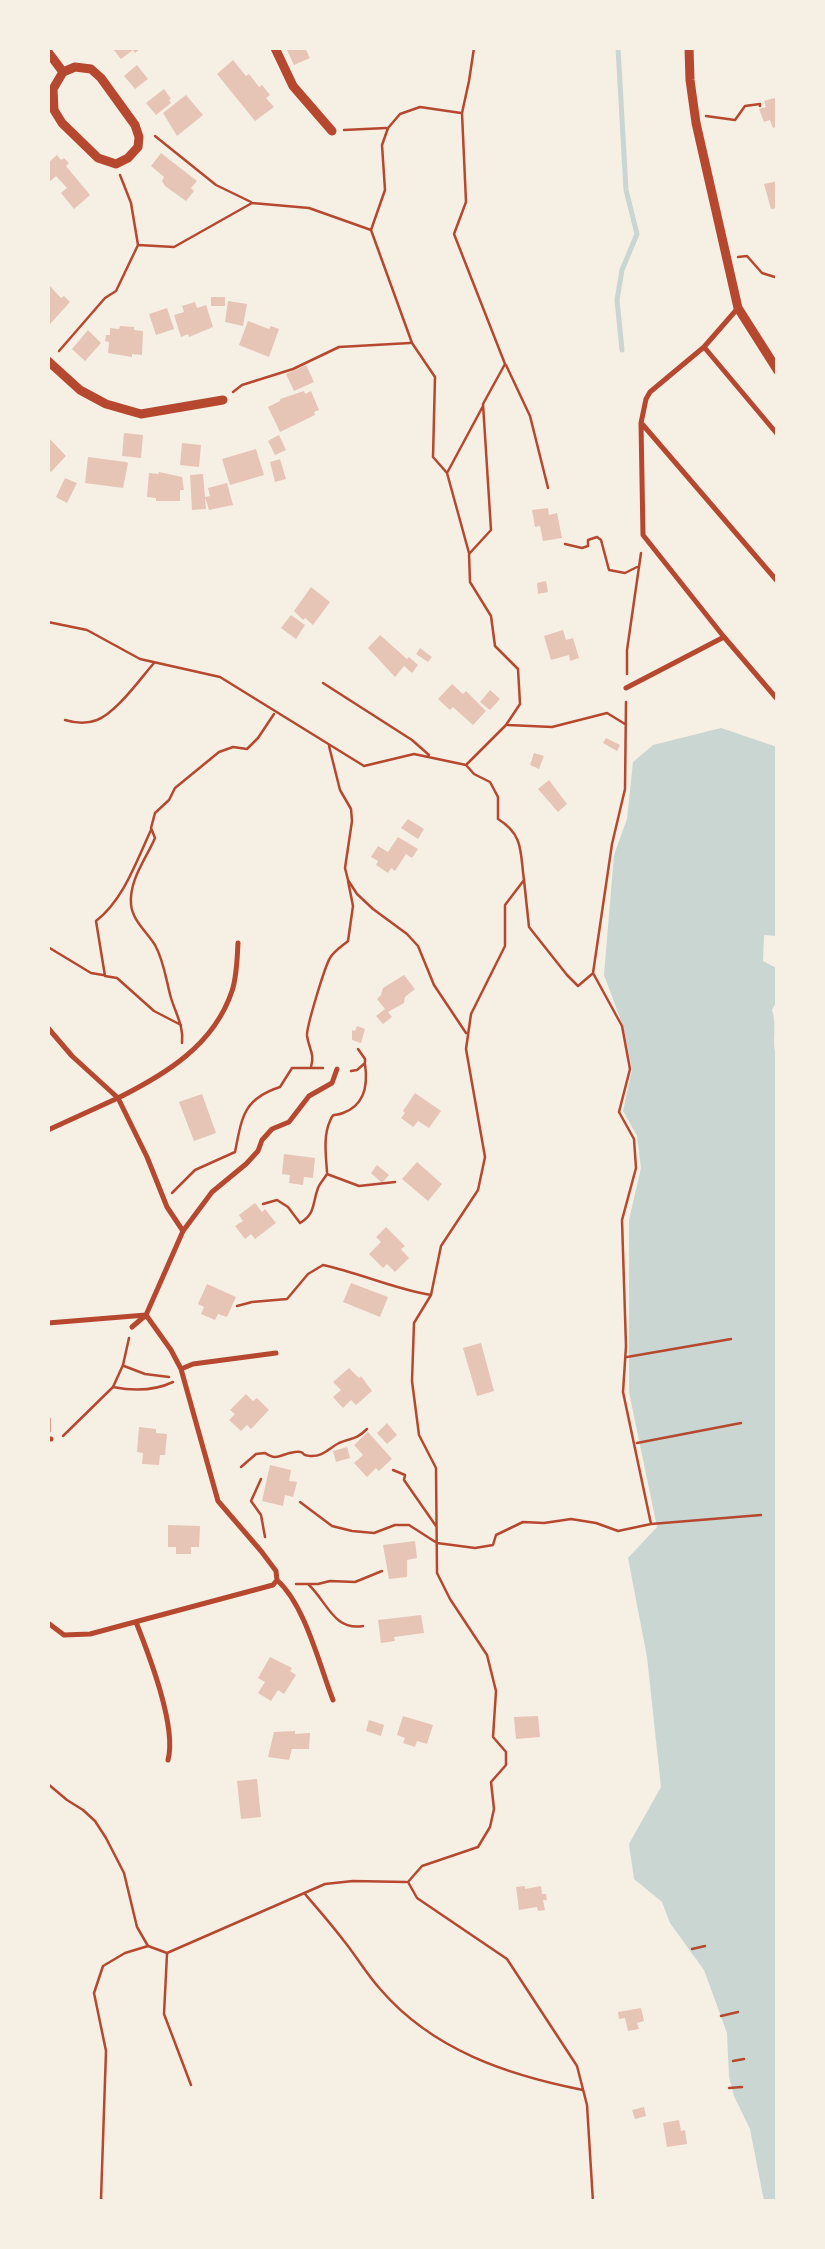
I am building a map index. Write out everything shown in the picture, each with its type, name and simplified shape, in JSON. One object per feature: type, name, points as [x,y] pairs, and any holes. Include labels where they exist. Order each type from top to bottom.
[{"type":"street","points":[[275,48],[293,86],[332,130]]},
{"type":"street","points":[[690,48],[696,123],[738,308],[778,370]]},
{"type":"street","points":[[48,52],[63,72]]},
{"type":"street","points":[[91,68],[135,125],[140,137],[138,147],[128,158],[116,164],[98,158],[62,123],[54,110],[53,88],[63,72],[91,68]]},
{"type":"street","points":[[48,362],[80,390],[106,404],[141,414],[223,400]]},
{"type":"lane","points":[[738,308],[704,347],[646,399],[641,423],[643,535],[778,700]]},
{"type":"lane","points":[[704,347],[778,435]]},
{"type":"lane","points":[[641,423],[778,582]]},
{"type":"lane","points":[[626,688],[724,637]]},
{"type":"lane","points":[[48,1130],[118,1098],[180,1062],[206,1038],[232,992],[238,943]]},
{"type":"lane","points":[[48,1028],[118,1098],[167,1207],[183,1231]]},
{"type":"lane","points":[[132,1327],[146,1316],[183,1231],[212,1192],[258,1151],[272,1129],[289,1122],[310,1096],[332,1083],[337,1070]]},
{"type":"lane","points":[[48,1323],[146,1316]]},
{"type":"lane","points":[[146,1316],[181,1369],[218,1501],[276,1571],[277,1580],[302,1619],[333,1700]]},
{"type":"lane","points":[[181,1369],[276,1352]]},
{"type":"lane","points":[[48,1418],[48,1431]]},
{"type":"lane","points":[[48,1623],[70,1636],[90,1634],[273,1585],[277,1580]]},
{"type":"lane","points":[[136,1622],[170,1734],[168,1760]]},
{"type":"path","points":[[474,48],[462,113],[466,202],[454,234],[505,364],[530,416],[548,488]]},
{"type":"path","points":[[715,116],[735,120],[745,106],[760,106]]},
{"type":"path","points":[[462,113],[420,107],[400,114],[388,128],[382,145],[385,190],[371,230],[412,343],[435,377],[434,457],[448,473],[469,554],[470,582],[491,616],[495,646],[518,669],[520,704],[506,725],[466,765]]},
{"type":"path","points":[[135,125],[147,130],[216,185],[252,203],[309,208],[371,230]]},
{"type":"path","points":[[332,130],[388,128]]},
{"type":"path","points":[[48,362],[105,298],[116,291],[138,245],[130,203],[116,164]]},
{"type":"path","points":[[138,245],[174,247],[252,203]]},
{"type":"path","points":[[732,260],[746,256],[762,273],[778,278]]},
{"type":"path","points":[[223,400],[242,386],[339,347],[412,343]]},
{"type":"path","points":[[448,473],[505,364]]},
{"type":"path","points":[[469,554],[491,530],[484,404]]},
{"type":"path","points":[[643,535],[627,650],[625,789],[612,844],[594,973],[622,1026],[630,1069],[618,1112],[634,1139],[636,1168],[622,1220],[626,1358],[623,1392],[651,1524]]},
{"type":"path","points":[[565,544],[582,548],[597,536],[609,570],[625,573],[639,566]]},
{"type":"path","points":[[48,622],[87,630],[140,659],[220,677],[364,766],[414,754],[466,765],[490,782],[498,797],[498,820],[518,836],[529,926],[578,986],[594,973]]},
{"type":"path","points":[[65,720],[85,722],[109,713],[155,662]]},
{"type":"path","points":[[323,684],[412,740],[431,758]]},
{"type":"path","points":[[105,976],[96,921],[111,909],[121,893],[155,813],[175,788],[219,752],[247,748],[275,713]]},
{"type":"path","points":[[506,725],[552,727],[607,713],[625,724]]},
{"type":"path","points":[[311,1067],[314,1058],[306,1034],[327,962],[348,941],[353,906],[345,868],[351,809],[340,790],[328,744]]},
{"type":"path","points":[[151,828],[155,838],[135,877],[130,904],[166,972],[183,1032],[180,1062]]},
{"type":"path","points":[[348,880],[365,902],[418,946],[434,984],[468,1037]]},
{"type":"path","points":[[106,2202],[101,2199],[106,2050],[94,1992],[103,1966],[148,1946],[167,1952],[325,1884],[408,1882],[422,1866],[478,1847],[490,1827],[494,1808],[491,1782],[506,1765],[506,1752],[493,1736],[496,1691],[487,1655],[450,1599],[438,1573],[436,1468],[419,1435],[412,1381],[414,1323],[431,1296],[441,1246],[478,1190],[485,1157],[466,1049],[471,1014],[505,946],[504,905],[524,880]]},
{"type":"path","points":[[48,947],[91,973],[116,978],[154,1010],[181,1025]]},
{"type":"path","points":[[263,1204],[276,1200],[300,1222],[310,1216],[326,1174],[330,1119],[351,1108],[368,1084],[365,1059],[358,1049]]},
{"type":"path","points":[[167,1207],[172,1192],[195,1170],[235,1152],[244,1112],[261,1093],[280,1087],[292,1068],[352,1072],[365,1063]]},
{"type":"path","points":[[326,1174],[359,1186],[394,1182]]},
{"type":"path","points":[[237,1306],[286,1299],[308,1274],[323,1266],[431,1296]]},
{"type":"path","points":[[49,1439],[64,1436],[113,1387],[132,1327]]},
{"type":"path","points":[[626,1358],[731,1340]]},
{"type":"path","points":[[123,1365],[145,1374],[184,1378]]},
{"type":"path","points":[[113,1387],[161,1388],[184,1378]]},
{"type":"path","points":[[635,1443],[741,1423]]},
{"type":"path","points":[[241,1467],[256,1454],[281,1458],[298,1452],[311,1456],[329,1452],[368,1430]]},
{"type":"path","points":[[394,1470],[405,1475],[404,1480],[436,1527]]},
{"type":"path","points":[[261,1479],[252,1501],[264,1528],[266,1543],[261,1551]]},
{"type":"path","points":[[300,1502],[332,1526],[374,1533],[395,1525],[409,1525],[436,1543],[474,1548],[493,1545],[496,1536],[523,1522],[571,1519],[618,1532],[651,1524],[761,1515]]},
{"type":"path","points":[[285,1587],[355,1582],[382,1572]]},
{"type":"path","points":[[310,1585],[339,1622],[348,1627],[363,1626]]},
{"type":"path","points":[[48,1784],[95,1821],[106,1838],[124,1873],[137,1927],[148,1946]]},
{"type":"path","points":[[408,1882],[417,1898],[507,1959],[577,2066],[588,2105],[593,2202]]},
{"type":"path","points":[[305,1894],[381,1991],[428,2034],[477,2061],[543,2082],[584,2090]]},
{"type":"path","points":[[692,1949],[705,1946]]},
{"type":"path","points":[[167,1952],[164,2014],[191,2085]]},
{"type":"path","points":[[720,2016],[738,2012]]},
{"type":"path","points":[[732,2062],[744,2059]]},
{"type":"path","points":[[729,2088],[742,2087]]},
{"type":"shaded area","points":[[721,728],[777,747],[777,936],[764,935],[763,961],[778,969],[777,1000],[772,1010],[778,1060],[777,2201],[764,2201],[750,2129],[729,2077],[727,2033],[704,1970],[670,1923],[662,1902],[634,1879],[629,1844],[661,1787],[647,1657],[628,1558],[657,1527],[629,1392],[629,1220],[641,1168],[637,1136],[623,1111],[632,1069],[623,1026],[604,975],[614,855],[627,819],[633,762],[653,745]]},
{"type":"building","points":[[112,48],[141,48],[121,59]]},
{"type":"building","points":[[286,48],[305,48],[310,58],[294,65]]},
{"type":"building","points":[[233,60],[270,95],[266,98],[274,107],[255,121],[217,74]]},
{"type":"building","points":[[137,65],[148,79],[135,89],[124,76]]},
{"type":"building","points":[[164,89],[171,103],[156,115],[146,103]]},
{"type":"building","points":[[186,95],[203,115],[177,136],[163,113]]},
{"type":"building","points":[[778,97],[778,126],[773,128],[770,120],[764,122],[759,109],[766,107],[764,101]]},
{"type":"building","points":[[161,153],[197,181],[186,201],[165,186],[164,177],[151,166]]},
{"type":"building","points":[[57,155],[69,163],[66,166],[90,195],[74,209],[61,193],[67,188],[56,176],[48,183],[48,163]]},
{"type":"building","points":[[778,181],[778,208],[771,209],[764,184]]},
{"type":"building","points":[[48,284],[70,302],[50,324],[48,321]]},
{"type":"building","points":[[211,297],[225,297],[225,306],[211,306]]},
{"type":"building","points":[[228,301],[247,304],[243,326],[225,322]]},
{"type":"building","points":[[195,302],[197,308],[206,305],[213,327],[181,337],[174,315],[184,312],[182,306]]},
{"type":"building","points":[[167,308],[174,329],[156,335],[149,314]]},
{"type":"building","points":[[248,321],[279,329],[269,357],[239,345]]},
{"type":"building","points":[[110,328],[143,331],[142,355],[108,353],[106,335],[110,335]]},
{"type":"building","points":[[88,330],[101,343],[85,361],[72,349]]},
{"type":"building","points":[[306,365],[314,382],[294,391],[286,374]]},
{"type":"building","points":[[311,391],[319,410],[280,432],[268,407]]},
{"type":"building","points":[[124,433],[143,435],[141,458],[122,456]]},
{"type":"building","points":[[279,435],[286,450],[275,455],[268,441]]},
{"type":"building","points":[[48,437],[66,456],[51,472],[48,468]]},
{"type":"building","points":[[182,443],[201,445],[199,467],[180,465]]},
{"type":"building","points":[[256,449],[264,475],[230,485],[222,459]]},
{"type":"building","points":[[88,457],[128,463],[123,488],[85,483]]},
{"type":"building","points":[[280,459],[286,479],[275,482],[270,462]]},
{"type":"building","points":[[149,473],[182,477],[184,490],[180,490],[180,501],[147,497]]},
{"type":"building","points":[[203,474],[206,509],[192,510],[190,475]]},
{"type":"building","points":[[65,478],[77,483],[67,503],[56,497]]},
{"type":"building","points":[[227,483],[233,505],[209,510],[205,497],[210,496],[208,488]]},
{"type":"building","points":[[548,508],[549,515],[557,513],[562,538],[543,541],[532,510]]},
{"type":"building","points":[[546,581],[548,592],[538,594],[537,583]]},
{"type":"building","points":[[311,587],[330,602],[313,625],[294,611]]},
{"type":"building","points":[[291,615],[305,625],[296,639],[281,628]]},
{"type":"building","points":[[563,630],[566,640],[573,638],[579,658],[570,661],[569,655],[551,660],[544,636]]},
{"type":"building","points":[[380,635],[418,665],[412,673],[404,666],[395,677],[368,648]]},
{"type":"building","points":[[420,648],[432,657],[428,662],[416,654]]},
{"type":"building","points":[[452,684],[463,694],[466,691],[486,711],[473,725],[438,699]]},
{"type":"building","points":[[490,690],[500,699],[490,710],[480,702]]},
{"type":"building","points":[[606,738],[620,745],[617,751],[603,743]]},
{"type":"building","points":[[534,753],[544,756],[539,769],[530,765]]},
{"type":"building","points":[[549,780],[567,804],[558,812],[538,789]]},
{"type":"building","points":[[408,819],[424,829],[418,839],[401,828]]},
{"type":"building","points":[[398,837],[418,849],[412,858],[406,854],[395,871],[391,868],[388,873],[371,857],[378,846],[388,852]]},
{"type":"building","points":[[404,975],[415,989],[404,1003],[388,1012],[392,1017],[383,1024],[376,1016],[385,1009],[377,999],[383,988]]},
{"type":"building","points":[[357,1026],[365,1029],[361,1043],[352,1040],[352,1030]]},
{"type":"building","points":[[415,1093],[441,1111],[429,1128],[418,1121],[413,1127],[401,1118]]},
{"type":"building","points":[[202,1094],[216,1133],[194,1141],[179,1102]]},
{"type":"building","points":[[284,1154],[315,1158],[313,1178],[304,1177],[303,1185],[289,1183],[290,1175],[282,1174]]},
{"type":"building","points":[[417,1162],[442,1184],[428,1201],[402,1179]]},
{"type":"building","points":[[377,1165],[389,1175],[382,1183],[371,1173]]},
{"type":"building","points":[[255,1203],[276,1223],[255,1239],[251,1234],[245,1239],[235,1226],[243,1221],[239,1215]]},
{"type":"building","points":[[386,1227],[405,1246],[401,1249],[409,1258],[395,1272],[387,1264],[383,1268],[369,1254],[381,1242],[376,1237]]},
{"type":"building","points":[[351,1283],[388,1297],[380,1317],[343,1302]]},
{"type":"building","points":[[207,1284],[236,1297],[227,1317],[218,1314],[215,1320],[201,1314],[204,1307],[198,1304]]},
{"type":"building","points":[[481,1343],[494,1391],[477,1396],[463,1348]]},
{"type":"building","points":[[349,1368],[372,1391],[356,1405],[351,1400],[343,1408],[333,1397],[341,1390],[333,1382]]},
{"type":"building","points":[[246,1394],[269,1410],[251,1429],[247,1425],[241,1431],[229,1420],[235,1414],[230,1410]]},
{"type":"building","points":[[387,1423],[397,1435],[387,1444],[377,1433]]},
{"type":"building","points":[[139,1427],[167,1434],[165,1455],[160,1455],[159,1465],[142,1464],[143,1453],[137,1452]]},
{"type":"building","points":[[368,1432],[392,1459],[367,1477],[354,1463],[363,1455],[354,1445]]},
{"type":"building","points":[[347,1447],[350,1458],[336,1462],[333,1451]]},
{"type":"building","points":[[270,1465],[291,1470],[289,1481],[297,1482],[293,1497],[285,1495],[283,1506],[262,1501]]},
{"type":"building","points":[[168,1525],[200,1526],[199,1547],[191,1547],[191,1554],[176,1554],[176,1547],[168,1547]]},
{"type":"building","points":[[415,1541],[417,1558],[407,1560],[407,1577],[389,1579],[383,1545]]},
{"type":"building","points":[[421,1615],[424,1633],[381,1643],[378,1620]]},
{"type":"building","points":[[270,1657],[292,1668],[290,1671],[296,1675],[284,1694],[278,1690],[271,1701],[258,1693],[265,1682],[258,1678]]},
{"type":"building","points":[[403,1716],[433,1725],[427,1744],[417,1741],[415,1747],[403,1743],[405,1738],[397,1735]]},
{"type":"building","points":[[538,1716],[540,1737],[516,1739],[514,1717]]},
{"type":"building","points":[[369,1720],[384,1725],[381,1736],[366,1731]]},
{"type":"building","points":[[274,1732],[310,1733],[309,1749],[292,1749],[289,1760],[268,1757]]},
{"type":"building","points":[[257,1779],[261,1817],[241,1819],[237,1781]]},
{"type":"building","points":[[541,1886],[547,1900],[543,1900],[545,1910],[519,1910],[516,1887]]},
{"type":"building","points":[[641,2008],[644,2021],[637,2023],[639,2029],[628,2031],[625,2018],[619,2019],[618,2012]]},
{"type":"building","points":[[644,2107],[646,2116],[635,2119],[632,2110]]},
{"type":"building","points":[[679,2120],[687,2144],[667,2147],[663,2123]]},
{"type":"waterway","points":[[618,48],[626,190],[637,234],[622,270],[617,300],[622,350]]}]
